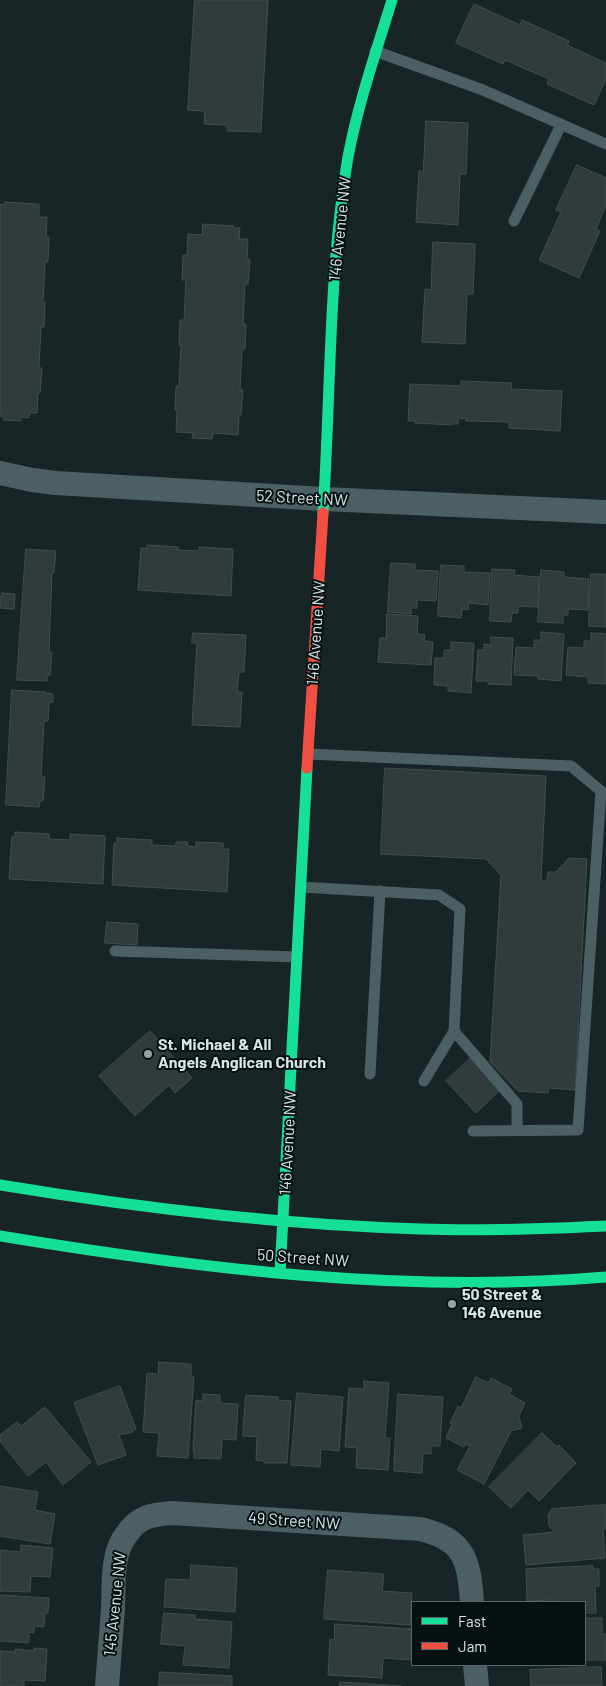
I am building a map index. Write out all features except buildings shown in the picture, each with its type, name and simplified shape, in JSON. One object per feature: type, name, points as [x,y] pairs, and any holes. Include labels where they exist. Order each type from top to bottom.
[{"type":"street","name":"146 Avenue NW","points":[[280,1274],[308,754],[324,499],[335,259],[348,159],[356,118],[392,0]]},
{"type":"street","name":"52 Street NW","points":[[0,473],[56,483],[324,499],[606,512]]},
{"type":"street","points":[[0,1185],[110,1203],[284,1220],[413,1229],[476,1230],[606,1226]]},
{"type":"street","name":"50 Street NW","points":[[0,1236],[152,1259],[280,1274],[459,1282],[550,1281],[606,1277]]},
{"type":"street","name":"49 Street NW","points":[[133,1526],[142,1519],[152,1515],[172,1514],[420,1530],[435,1533],[456,1546],[464,1557],[469,1569],[472,1601]]},
{"type":"street","name":"145 Avenue NW","points":[[107,1686],[117,1558],[124,1536],[133,1526]]},
{"type":"street","points":[[475,1666],[476,1686]]},
{"type":"lane","points":[[375,52],[483,90],[606,144]]},
{"type":"lane","points":[[514,221],[562,125]]},
{"type":"lane","points":[[308,754],[571,766],[601,791],[578,1130],[473,1131]]},
{"type":"lane","points":[[301,887],[439,895],[460,909],[454,1031],[424,1081]]},
{"type":"lane","points":[[370,1074],[380,891]]},
{"type":"lane","points":[[115,951],[297,956]]},
{"type":"lane","points":[[454,1031],[516,1104],[516,1130]]},
{"type":"traffic: fast","points":[[323,513],[333,290],[342,201],[348,157],[357,117],[392,0]]},
{"type":"traffic: fast","points":[[280,1273],[307,768]]},
{"type":"traffic: fast","points":[[0,1185],[157,1208],[315,1224],[467,1230],[606,1226]]},
{"type":"traffic: fast","points":[[0,1236],[150,1259],[302,1275],[454,1282],[606,1277]]},
{"type":"traffic: jam","points":[[307,768],[323,513]]},
{"type":"place","name":"St. Michael & All Angels Anglican Church","points":[[148,1054]]},
{"type":"place","name":"50 Street & 146 Avenue","points":[[452,1304]]}]
